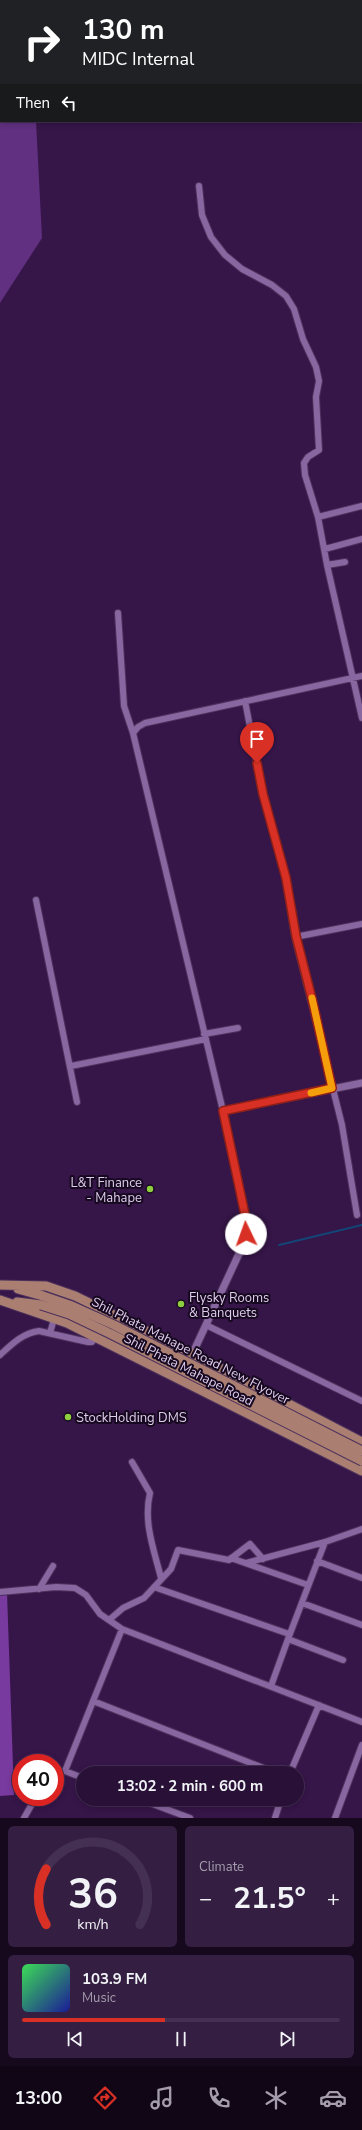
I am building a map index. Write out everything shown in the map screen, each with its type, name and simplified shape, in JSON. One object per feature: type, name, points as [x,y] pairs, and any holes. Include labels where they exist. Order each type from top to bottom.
[{"type":"main road","name":"Shil Phata Mahape Road New Flyover","points":[[1,1285],[42,1300],[362,1461]]},
{"type":"main road","name":"Shil Phata Mahape Road","points":[[1,1285],[46,1286],[75,1296],[193,1354],[362,1442]]},
{"type":"main road","name":"Shil Phata Mahape Road New Flyover","points":[[1,1300],[42,1300],[72,1306],[114,1325],[362,1451]]},
{"type":"main road","name":"Shil Phata Mahape Road","points":[[1,1300],[54,1319],[96,1337],[362,1471]]},
{"type":"street","points":[[198,186],[202,215],[211,237],[225,255],[242,269],[272,285],[286,296],[294,309],[303,339],[316,366],[319,381],[316,397],[318,450],[308,457],[304,463],[318,517],[327,565],[362,718]]},
{"type":"street","points":[[318,517],[362,506]]},
{"type":"street","points":[[325,548],[362,539]]},
{"type":"street","points":[[327,565],[345,562]]},
{"type":"street","points":[[118,613],[124,706],[133,734],[223,1111],[247,1224],[244,1243],[181,1379]]},
{"type":"street","points":[[133,734],[138,727],[144,723],[362,676]]},
{"type":"street","points":[[245,701],[263,794],[291,903],[296,936],[342,1125],[357,1214]]},
{"type":"street","points":[[36,900],[42,938],[71,1066],[77,1102]]},
{"type":"street","points":[[296,936],[362,924]]},
{"type":"street","points":[[71,1066],[238,1028]]},
{"type":"street","points":[[223,1111],[362,1083]]},
{"type":"street","points":[[0,1355],[18,1339],[31,1332],[39,1331],[92,1342],[109,1312]]},
{"type":"street","points":[[50,1333],[54,1319]]},
{"type":"street","points":[[206,1325],[362,1401]]},
{"type":"street","points":[[132,1462],[150,1493],[147,1509],[150,1536],[161,1578]]},
{"type":"street","points":[[246,1563],[325,1542],[362,1529]]},
{"type":"street","points":[[271,1686],[325,1542]]},
{"type":"street","points":[[109,1620],[123,1608],[144,1598],[171,1569],[178,1550],[229,1560],[250,1544],[263,1559]]},
{"type":"street","points":[[231,1558],[308,1585]]},
{"type":"street","points":[[317,1561],[362,1578]]},
{"type":"street","points":[[39,1589],[53,1566]]},
{"type":"street","points":[[154,1587],[289,1636],[343,1660]]},
{"type":"street","points":[[0,1592],[75,1588],[86,1595],[100,1614],[122,1629],[362,1722]]},
{"type":"street","points":[[302,1603],[362,1625]]},
{"type":"street","points":[[76,1775],[65,1771],[122,1629]]},
{"type":"street","points":[[92,1701],[258,1766]]},
{"type":"street","points":[[293,1766],[319,1705]]},
{"type":"street","points":[[335,1818],[362,1745]]},
{"type":"street","points":[[24,1818],[31,1806]]},
{"type":"street","points":[[158,1806],[190,1818]]},
{"type":"street","points":[[275,1818],[279,1806]]},
{"type":"shaded area","points":[[0,122],[36,122],[42,238],[0,303]]},
{"type":"shaded area","points":[[0,1592],[7,1593],[13,1754],[12,1795],[0,1796]]},
{"type":"waterway","points":[[279,1245],[362,1225]]},
{"type":"slow traffic","points":[[311,1093],[332,1088],[312,998]]},
{"type":"place","name":"L&T Finance - Mahape","points":[[150,1189]]},
{"type":"place","name":"Flysky Rooms & Banquets","points":[[181,1304]]},
{"type":"place","name":"StockHolding DMS","points":[[68,1417]]},
{"type":"route","points":[[246,1234],[247,1224],[223,1111],[332,1088],[296,936],[286,878],[263,794],[257,763]]}]
